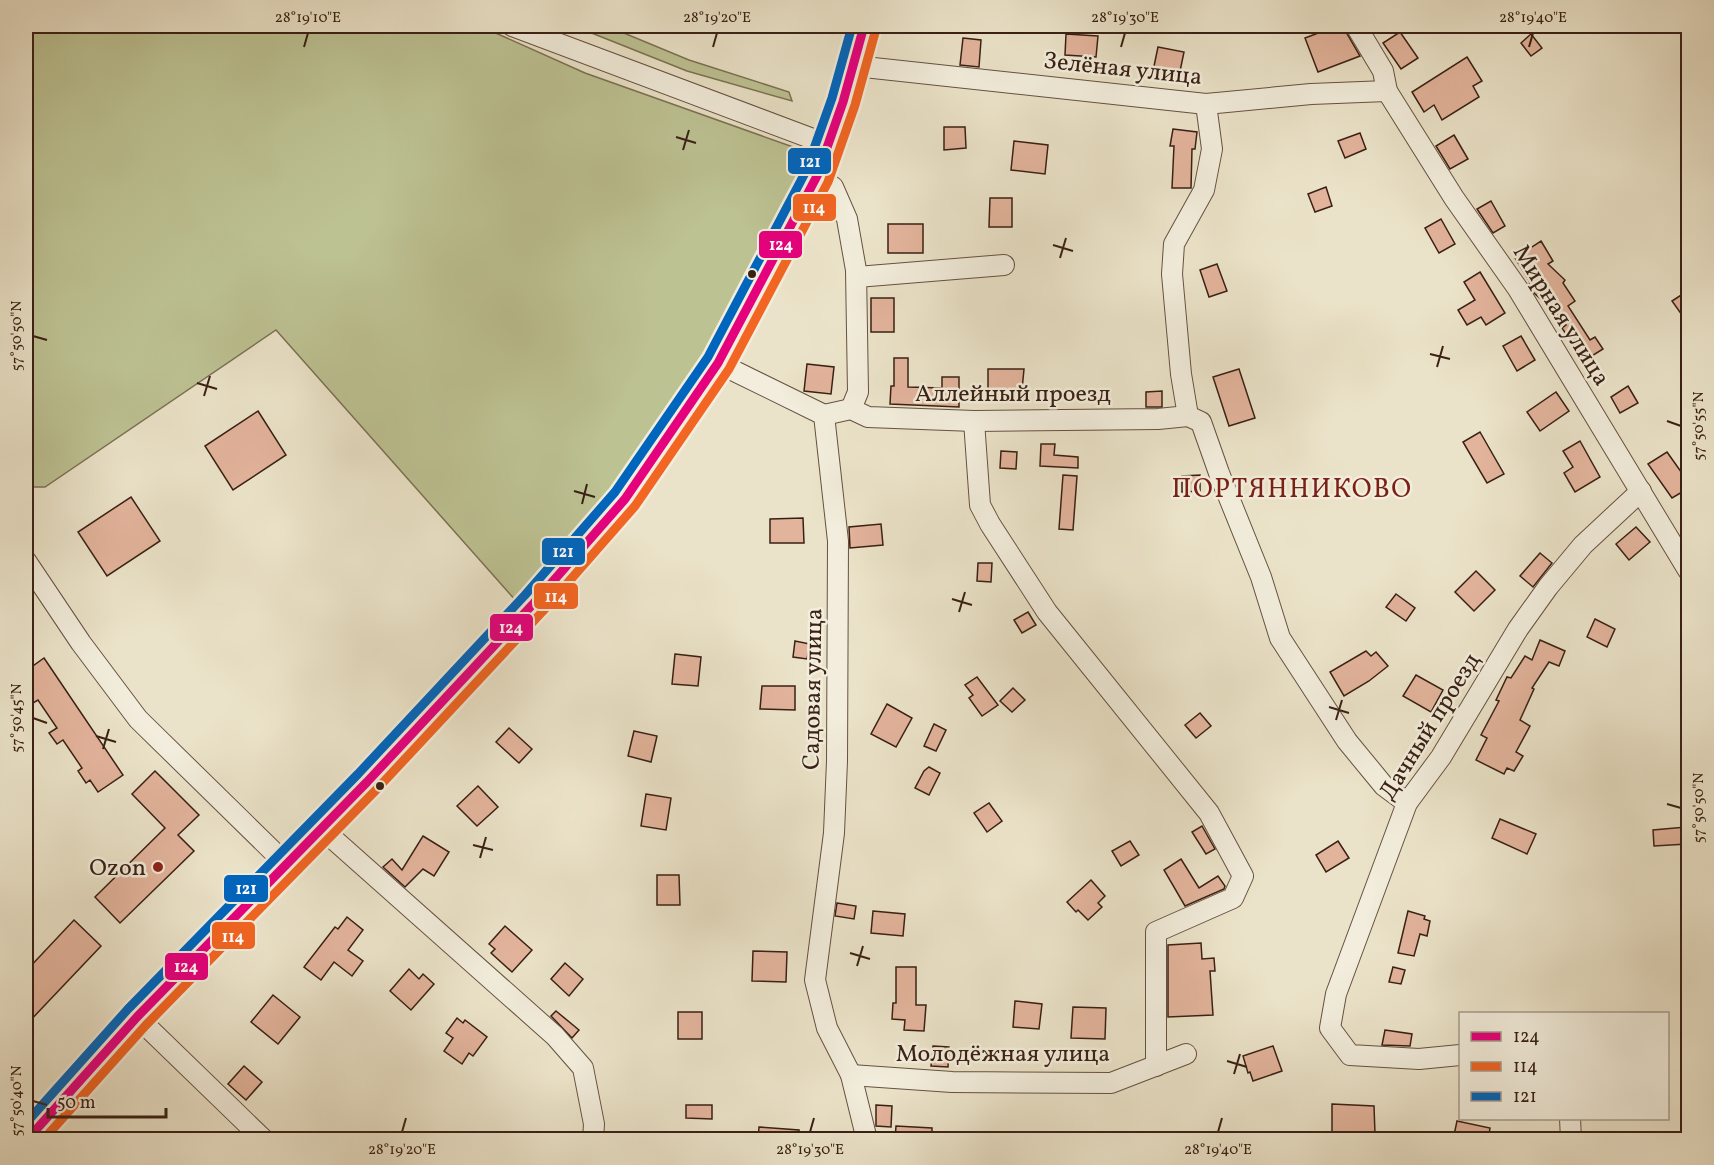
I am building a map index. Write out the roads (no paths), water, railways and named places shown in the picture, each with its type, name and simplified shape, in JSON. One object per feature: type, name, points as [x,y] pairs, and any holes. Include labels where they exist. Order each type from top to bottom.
[{"type":"street","points":[[512,26],[829,145]]},
{"type":"street","points":[[26,1138],[34,1132],[137,1017],[322,829],[534,603],[625,500],[718,363],[817,176],[855,66],[864,26]]},
{"type":"street","name":"Мирная улица","points":[[1356,26],[1383,71],[1387,91],[1454,198],[1518,289],[1689,570]]},
{"type":"street","name":"Зелёная улица","points":[[855,66],[1206,104],[1311,94],[1387,91]]},
{"type":"street","points":[[1206,104],[1212,149],[1204,190],[1174,244],[1172,274],[1180,374],[1195,419],[1261,577],[1280,638],[1347,741],[1384,786],[1407,803]]},
{"type":"street","points":[[817,176],[833,187],[847,219],[857,277],[858,392],[851,409]]},
{"type":"street","points":[[857,277],[1004,265]]},
{"type":"street","points":[[718,363],[824,415]]},
{"type":"street","name":"Аллейный проезд","points":[[824,415],[851,409],[868,417],[974,422],[1195,419]]},
{"type":"street","name":"Садовая улица","points":[[824,415],[838,541],[837,761],[834,833],[815,980],[827,1028],[851,1075],[867,1140]]},
{"type":"street","points":[[974,422],[980,506],[990,524],[1047,612],[1209,813],[1244,876],[1233,898],[1156,932],[1156,1066]]},
{"type":"street","name":"Дачный проезд","points":[[1459,1055],[1419,1059],[1350,1055],[1330,1028],[1336,994],[1407,803],[1441,756],[1518,629],[1548,587],[1583,545],[1641,490]]},
{"type":"street","points":[[26,561],[81,643],[138,719],[286,864]]},
{"type":"street","points":[[322,829],[555,1036],[583,1068],[594,1124],[593,1140]]},
{"type":"street","points":[[137,1017],[264,1140]]},
{"type":"street","name":"Молодёжная улица","points":[[851,1075],[952,1082],[1111,1083],[1186,1054]]},
{"type":"street","points":[[1570,1120],[1571,1140]]},
{"type":"place","name":"Ozon","points":[[158,867]]},
{"type":"district","name":"ПОРТЯННИКОВО","points":[[1292,488]]}]
